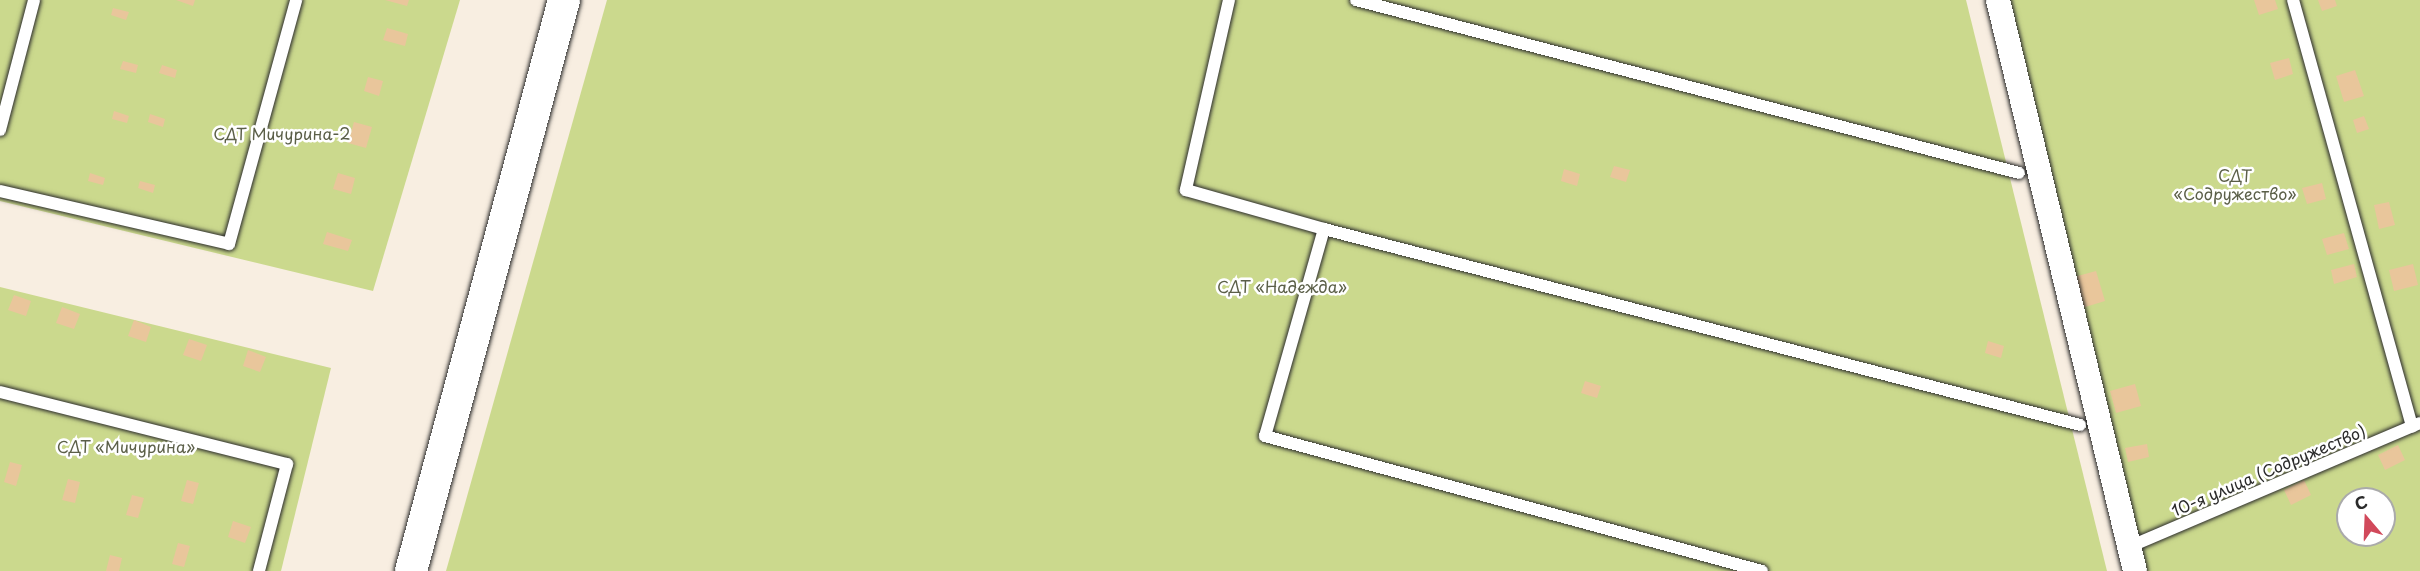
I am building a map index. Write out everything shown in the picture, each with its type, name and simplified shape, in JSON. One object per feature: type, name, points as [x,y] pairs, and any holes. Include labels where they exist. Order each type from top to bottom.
[{"type":"street","points":[[411,571],[564,0]]},
{"type":"street","points":[[1998,0],[2135,571]]},
{"type":"lane","points":[[0,130],[34,0]]},
{"type":"lane","points":[[0,191],[229,244],[296,0]]},
{"type":"lane","points":[[1229,0],[1186,190],[1324,230],[2080,425]]},
{"type":"lane","points":[[1356,0],[2019,173]]},
{"type":"lane","points":[[2293,0],[2416,425]]},
{"type":"lane","points":[[1324,230],[1265,436],[1762,571]]},
{"type":"lane","points":[[0,392],[287,464],[259,571]]},
{"type":"lane","name":"10-я улица (Содружество)","points":[[2129,547],[2416,425]]},
{"type":"green space","name":"СДТ Мичурина-2","points":[[0,0],[460,0],[373,291],[0,201]]},
{"type":"green space","name":"СДТ «Надежда»","points":[[607,0],[1966,0],[2107,571],[446,571]]},
{"type":"green space","name":"СДТ «Содружество»","points":[[2001,0],[2420,0],[2420,571],[2145,571]]},
{"type":"green space","name":"СДТ «Мичурина»","points":[[0,287],[331,368],[281,571],[0,571]]},
{"type":"building","points":[[176,0],[195,0],[193,6]]},
{"type":"building","points":[[385,0],[409,0],[407,6]]},
{"type":"building","points":[[2254,0],[2275,0],[2278,9],[2259,15]]},
{"type":"building","points":[[2318,0],[2335,0],[2337,6],[2322,11]]},
{"type":"building","points":[[113,8],[129,12],[126,20],[111,15]]},
{"type":"building","points":[[387,28],[408,34],[405,46],[383,40]]},
{"type":"building","points":[[2289,58],[2293,74],[2275,80],[2270,63]]},
{"type":"building","points":[[123,61],[138,65],[136,73],[120,69]]},
{"type":"building","points":[[162,65],[177,70],[175,78],[159,73]]},
{"type":"building","points":[[2355,70],[2364,96],[2344,102],[2336,76]]},
{"type":"building","points":[[368,77],[383,81],[379,96],[364,91]]},
{"type":"building","points":[[114,111],[129,116],[127,123],[112,119]]},
{"type":"building","points":[[150,114],[165,119],[163,127],[148,122]]},
{"type":"building","points":[[2364,116],[2369,129],[2357,133],[2353,120]]},
{"type":"building","points":[[354,122],[372,127],[366,148],[348,143]]},
{"type":"building","points":[[1614,166],[1630,170],[1626,182],[1610,177]]},
{"type":"building","points":[[1564,169],[1580,174],[1577,186],[1561,181]]},
{"type":"building","points":[[90,173],[105,178],[103,185],[88,181]]},
{"type":"building","points":[[338,173],[355,178],[351,194],[333,189]]},
{"type":"building","points":[[140,181],[155,185],[153,193],[138,188]]},
{"type":"building","points":[[2322,183],[2326,199],[2307,204],[2302,188]]},
{"type":"building","points":[[2389,202],[2395,225],[2379,229],[2374,205]]},
{"type":"building","points":[[327,232],[352,240],[348,251],[323,244]]},
{"type":"building","points":[[2344,233],[2349,249],[2327,255],[2322,239]]},
{"type":"building","points":[[2354,264],[2357,277],[2334,284],[2331,270]]},
{"type":"building","points":[[2413,264],[2418,285],[2394,291],[2389,270]]},
{"type":"building","points":[[2096,271],[2105,301],[2082,308],[2074,277]]},
{"type":"building","points":[[14,295],[31,301],[26,316],[8,310]]},
{"type":"building","points":[[62,307],[80,314],[74,329],[56,323]]},
{"type":"building","points":[[134,320],[151,327],[146,342],[128,336]]},
{"type":"building","points":[[189,339],[207,345],[201,361],[183,355]]},
{"type":"building","points":[[1988,341],[2004,346],[2001,358],[1985,353]]},
{"type":"building","points":[[248,350],[266,357],[260,372],[243,366]]},
{"type":"building","points":[[1585,381],[1601,386],[1597,398],[1581,393]]},
{"type":"building","points":[[2135,384],[2141,406],[2116,413],[2110,391]]},
{"type":"building","points":[[2147,444],[2149,457],[2128,462],[2125,448]]},
{"type":"building","points":[[2398,445],[2405,460],[2385,470],[2378,455]]},
{"type":"building","points":[[10,462],[22,465],[16,486],[4,482]]},
{"type":"building","points":[[68,479],[80,482],[75,503],[62,500]]},
{"type":"building","points":[[187,480],[199,483],[193,504],[181,501]]},
{"type":"building","points":[[2304,480],[2311,495],[2291,505],[2284,490]]},
{"type":"building","points":[[132,495],[144,498],[138,518],[126,515]]},
{"type":"building","points":[[233,521],[251,527],[245,543],[228,537]]},
{"type":"building","points":[[178,543],[190,546],[184,567],[172,564]]},
{"type":"building","points":[[110,555],[122,558],[119,571],[106,571]]}]
